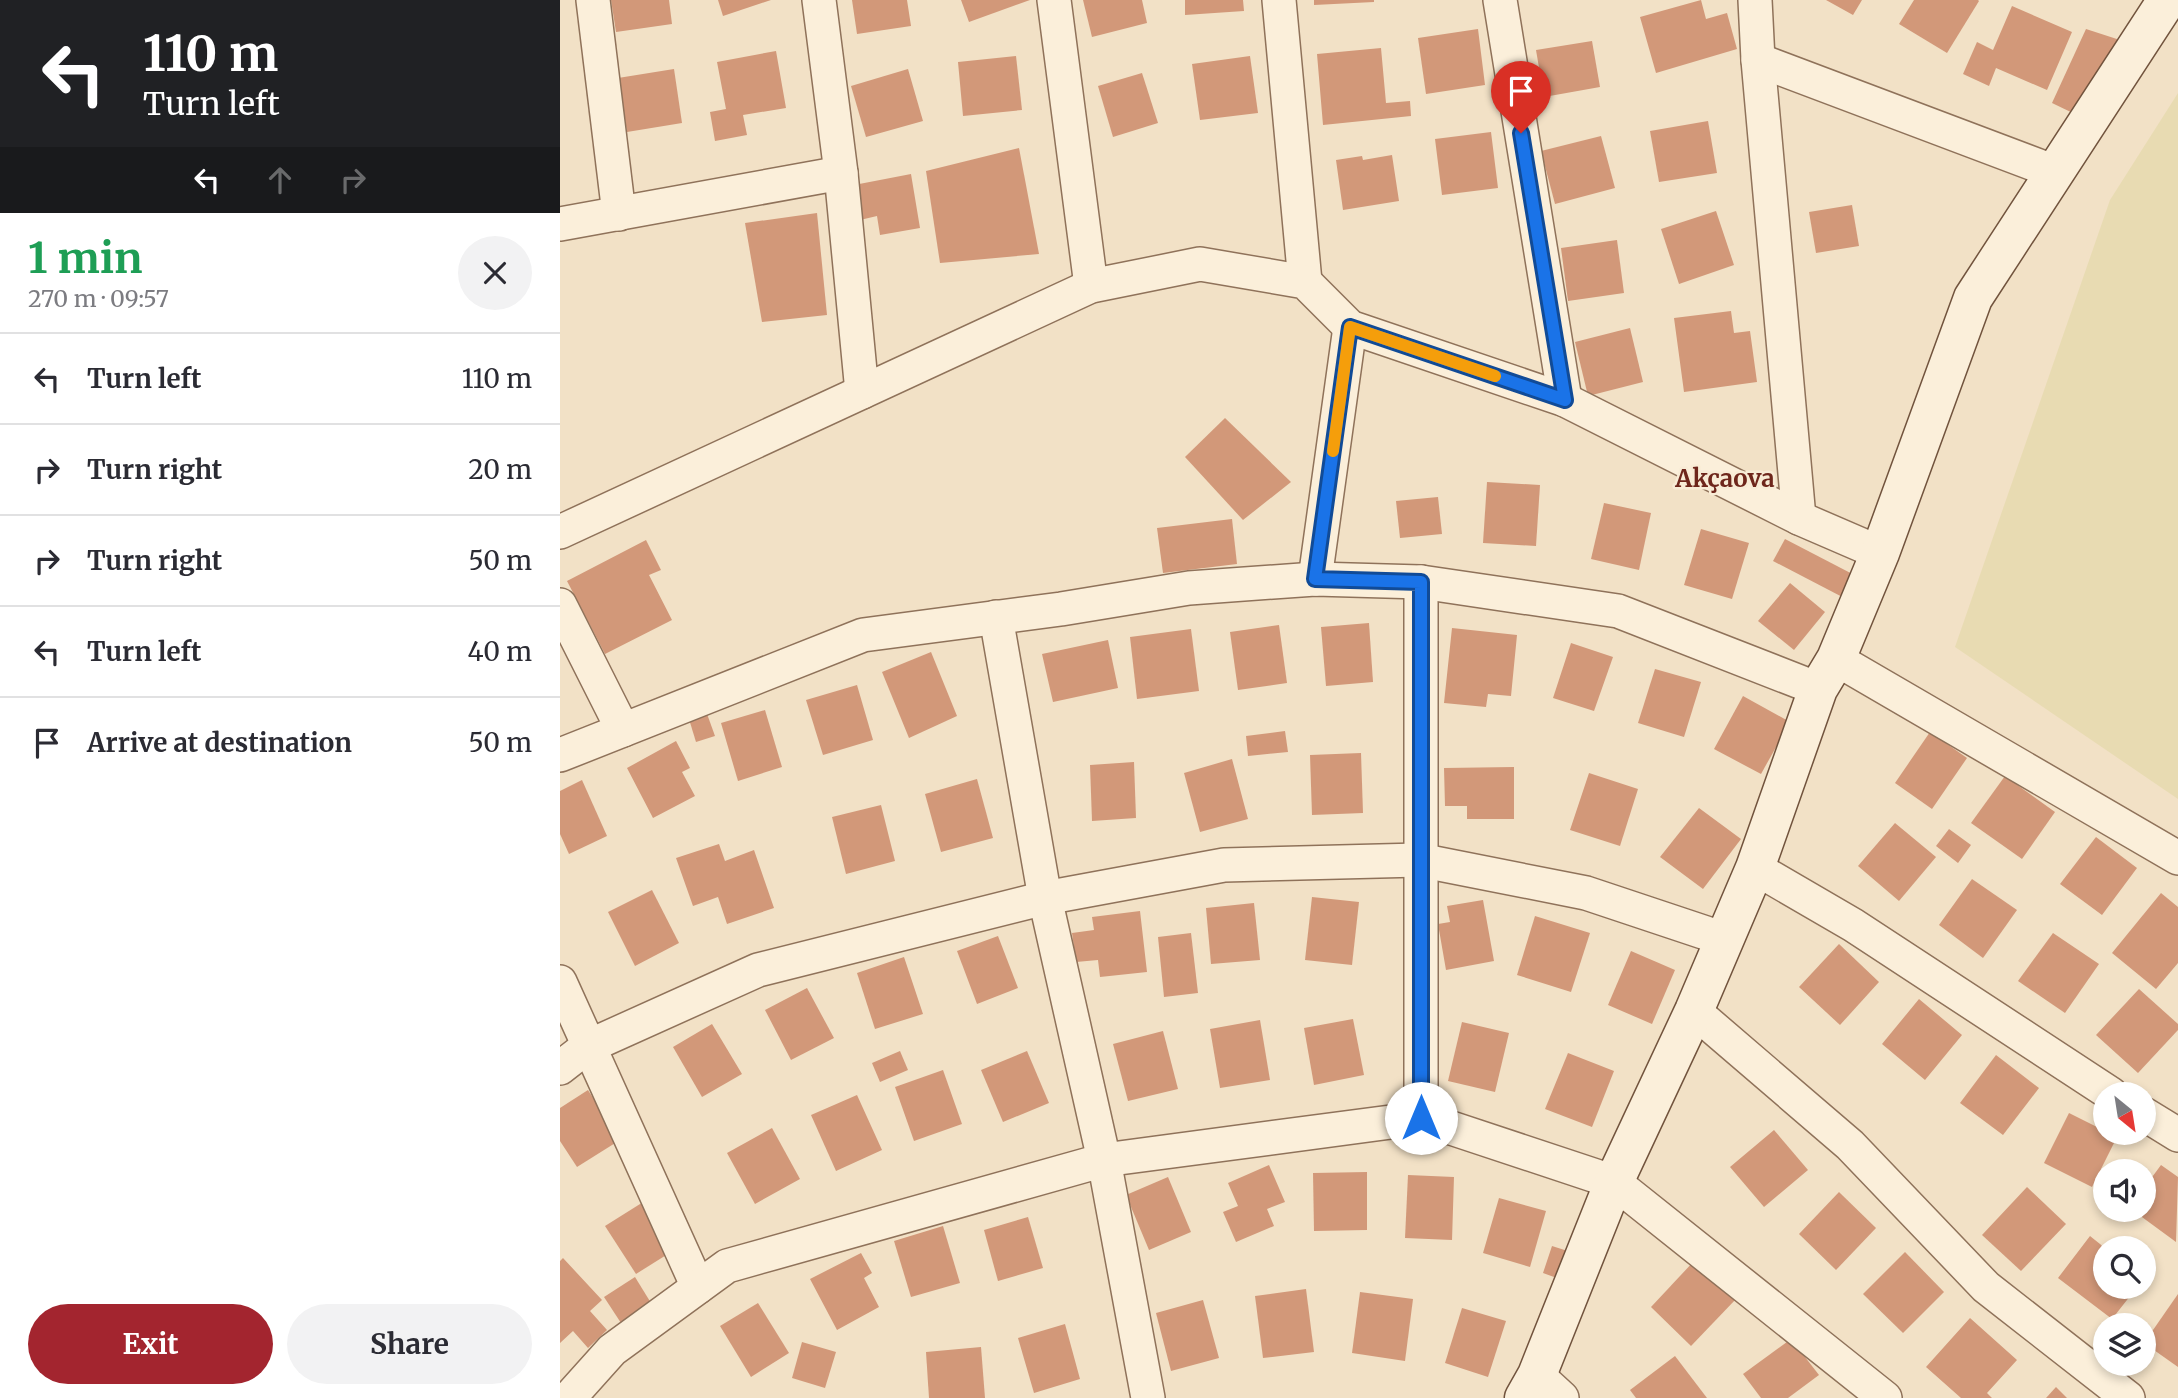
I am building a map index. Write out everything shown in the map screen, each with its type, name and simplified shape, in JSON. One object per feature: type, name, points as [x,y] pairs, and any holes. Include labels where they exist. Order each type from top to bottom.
[{"type":"street","points":[[593,0],[619,214]]},
{"type":"street","points":[[819,0],[841,173],[862,392]]},
{"type":"street","points":[[1054,0],[1091,286]]},
{"type":"street","points":[[1279,0],[1305,282]]},
{"type":"street","points":[[1500,0],[1565,400]]},
{"type":"street","points":[[1755,0],[1799,518]]},
{"type":"street","points":[[1541,1390],[1614,1182],[1694,1011],[1755,868],[1827,674],[1880,553],[1973,298],[2167,0]]},
{"type":"street","points":[[1758,60],[2055,172]]},
{"type":"street","points":[[560,224],[841,173]]},
{"type":"street","points":[[560,533],[1091,286],[1199,264],[1305,282],[1350,327],[1565,400],[1799,518],[1880,553]]},
{"type":"street","points":[[1315,579],[1350,327]]},
{"type":"street","points":[[560,755],[863,635],[1189,588],[1315,579],[1421,582],[1618,611],[1827,674],[2178,858]]},
{"type":"street","points":[[1421,582],[1421,1118]]},
{"type":"street","points":[[560,605],[623,730]]},
{"type":"street","points":[[996,617],[1045,898],[1104,1160],[1148,1398]]},
{"type":"street","points":[[560,1068],[587,1047],[758,970],[1045,898],[1224,865],[1419,860],[1586,893],[1724,939]]},
{"type":"street","points":[[1755,868],[1853,925],[2093,1082]]},
{"type":"street","points":[[560,982],[587,1047],[698,1287]]},
{"type":"street","points":[[1694,1011],[1850,1145],[1986,1287],[2127,1398]]},
{"type":"street","points":[[569,1398],[612,1350],[727,1266],[1104,1160],[1421,1118],[1614,1182],[1885,1398]]},
{"type":"street","points":[[2156,1121],[2178,1135]]},
{"type":"shaded area","points":[[2178,93],[2178,799],[1955,647],[2110,200]]},
{"type":"building","points":[[611,0],[669,0],[672,24],[616,32]]},
{"type":"building","points":[[718,0],[771,0],[723,16]]},
{"type":"building","points":[[852,0],[907,0],[911,26],[857,34]]},
{"type":"building","points":[[961,0],[1030,0],[969,22]]},
{"type":"building","points":[[1083,0],[1142,0],[1147,23],[1092,37]]},
{"type":"building","points":[[1185,0],[1243,0],[1244,11],[1185,15]]},
{"type":"building","points":[[1314,0],[1374,0],[1374,2],[1314,5]]},
{"type":"building","points":[[1701,0],[1706,19],[1727,13],[1737,49],[1656,73],[1640,17]]},
{"type":"building","points":[[1826,0],[1862,0],[1853,15]]},
{"type":"building","points":[[1914,0],[1979,1],[1947,53],[1899,24]]},
{"type":"building","points":[[2012,6],[2072,32],[2047,90],[1996,68],[1989,86],[1963,74],[1977,42],[1993,50]]},
{"type":"building","points":[[1478,29],[1485,85],[1426,94],[1418,38]]},
{"type":"building","points":[[2086,29],[2123,41],[2079,116],[2052,103]]},
{"type":"building","points":[[1592,41],[1600,87],[1544,97],[1536,50]]},
{"type":"building","points":[[1381,48],[1386,103],[1410,101],[1411,116],[1323,125],[1317,54]]},
{"type":"building","points":[[776,51],[786,108],[743,115],[747,135],[715,141],[710,112],[726,109],[717,62]]},
{"type":"building","points":[[1016,56],[1022,110],[963,116],[958,62]]},
{"type":"building","points":[[1250,56],[1258,113],[1200,120],[1192,64]]},
{"type":"building","points":[[674,69],[682,123],[627,132],[618,78]]},
{"type":"building","points":[[908,69],[923,121],[866,137],[851,86]]},
{"type":"building","points":[[1142,73],[1158,123],[1113,137],[1098,86]]},
{"type":"building","points":[[1708,121],[1717,173],[1659,182],[1650,131]]},
{"type":"building","points":[[1491,132],[1498,188],[1442,195],[1435,139]]},
{"type":"building","points":[[1601,136],[1615,188],[1555,204],[1541,151]]},
{"type":"building","points":[[1019,148],[1039,254],[940,263],[926,171]]},
{"type":"building","points":[[1392,155],[1399,201],[1343,210],[1336,160],[1362,156],[1363,160]]},
{"type":"building","points":[[911,174],[920,228],[880,235],[877,216],[860,220],[854,185]]},
{"type":"building","points":[[1852,205],[1859,246],[1816,253],[1809,212]]},
{"type":"building","points":[[1716,211],[1734,265],[1679,284],[1661,229]]},
{"type":"building","points":[[817,213],[827,315],[762,322],[745,223]]},
{"type":"building","points":[[1617,240],[1624,293],[1568,301],[1561,248]]},
{"type":"building","points":[[1731,311],[1734,333],[1750,331],[1757,382],[1684,392],[1674,318]]},
{"type":"building","points":[[1630,328],[1643,382],[1588,396],[1575,342]]},
{"type":"building","points":[[1225,418],[1291,482],[1243,520],[1185,457]]},
{"type":"building","points":[[1487,482],[1540,485],[1536,546],[1483,543]]},
{"type":"building","points":[[1438,497],[1442,534],[1400,538],[1396,501]]},
{"type":"building","points":[[1604,503],[1651,513],[1639,570],[1591,559]]},
{"type":"building","points":[[1232,519],[1237,564],[1163,573],[1157,528]]},
{"type":"building","points":[[1701,529],[1749,543],[1732,599],[1684,585]]},
{"type":"building","points":[[1785,539],[1862,579],[1850,601],[1773,561]]},
{"type":"building","points":[[646,540],[661,570],[649,575],[672,620],[605,654],[567,581]]},
{"type":"building","points":[[1790,583],[1825,612],[1794,650],[1758,621]]},
{"type":"building","points":[[1369,623],[1373,682],[1326,686],[1321,627]]},
{"type":"building","points":[[1279,625],[1287,683],[1238,690],[1230,632]]},
{"type":"building","points":[[1452,628],[1517,635],[1511,696],[1488,694],[1486,707],[1444,703]]},
{"type":"building","points":[[1191,629],[1199,691],[1137,699],[1130,637]]},
{"type":"building","points":[[1108,640],[1118,688],[1053,702],[1042,654]]},
{"type":"building","points":[[1571,643],[1613,657],[1594,711],[1553,698]]},
{"type":"building","points":[[931,652],[957,716],[909,738],[882,672]]},
{"type":"building","points":[[1655,669],[1701,682],[1684,737],[1638,723]]},
{"type":"building","points":[[857,685],[873,740],[823,755],[806,700]]},
{"type":"building","points":[[1743,696],[1790,722],[1761,774],[1714,749]]},
{"type":"building","points":[[702,700],[715,736],[696,742],[685,706]]},
{"type":"building","points":[[765,710],[782,767],[738,781],[721,723]]},
{"type":"building","points":[[1285,731],[1288,752],[1248,756],[1246,736]]},
{"type":"building","points":[[1930,732],[1967,758],[1932,809],[1895,783]]},
{"type":"building","points":[[676,741],[690,768],[682,772],[695,796],[653,818],[627,768]]},
{"type":"building","points":[[1361,753],[1363,813],[1312,815],[1310,755]]},
{"type":"building","points":[[1232,759],[1248,819],[1200,832],[1184,773]]},
{"type":"building","points":[[1134,762],[1136,818],[1092,821],[1090,765]]},
{"type":"building","points":[[1514,767],[1514,819],[1467,819],[1467,806],[1445,806],[1444,768]]},
{"type":"building","points":[[1589,773],[1638,789],[1620,846],[1570,830]]},
{"type":"building","points":[[2005,776],[2055,812],[2022,859],[1971,823]]},
{"type":"building","points":[[977,779],[993,838],[941,852],[925,794]]},
{"type":"building","points":[[582,780],[607,836],[569,854],[560,834],[560,791]]},
{"type":"building","points":[[881,805],[895,861],[846,874],[832,817]]},
{"type":"building","points":[[1699,808],[1741,839],[1703,889],[1660,857]]},
{"type":"building","points":[[1895,823],[1936,857],[1899,901],[1858,866]]},
{"type":"building","points":[[1949,829],[1971,845],[1958,863],[1936,846]]},
{"type":"building","points":[[2096,837],[2137,868],[2102,915],[2060,884]]},
{"type":"building","points":[[719,844],[725,861],[754,850],[774,908],[727,924],[718,897],[693,906],[676,858]]},
{"type":"building","points":[[1972,879],[2017,910],[1983,958],[1939,925]]},
{"type":"building","points":[[652,890],[679,943],[635,966],[608,912]]},
{"type":"building","points":[[2161,893],[2178,907],[2178,963],[2156,989],[2112,953]]},
{"type":"building","points":[[1312,897],[1359,902],[1352,965],[1305,960]]},
{"type":"building","points":[[1483,900],[1494,961],[1446,970],[1438,924],[1450,922],[1447,906]]},
{"type":"building","points":[[1254,903],[1260,960],[1211,964],[1206,908]]},
{"type":"building","points":[[1140,911],[1147,972],[1100,977],[1098,960],[1076,962],[1072,933],[1094,930],[1092,917]]},
{"type":"building","points":[[1535,916],[1590,933],[1571,992],[1517,975]]},
{"type":"building","points":[[1191,933],[1198,993],[1164,997],[1158,937]]},
{"type":"building","points":[[2053,933],[2099,964],[2065,1013],[2018,981]]},
{"type":"building","points":[[998,936],[1018,988],[977,1004],[957,951]]},
{"type":"building","points":[[1839,944],[1879,982],[1840,1025],[1799,987]]},
{"type":"building","points":[[1631,951],[1675,970],[1652,1024],[1608,1005]]},
{"type":"building","points":[[904,957],[923,1014],[875,1029],[857,973]]},
{"type":"building","points":[[807,988],[834,1038],[791,1060],[765,1010]]},
{"type":"building","points":[[2139,989],[2178,1024],[2178,1030],[2138,1073],[2096,1035]]},
{"type":"building","points":[[1919,999],[1962,1035],[1925,1080],[1882,1044]]},
{"type":"building","points":[[1353,1019],[1364,1075],[1314,1085],[1304,1028]]},
{"type":"building","points":[[1260,1020],[1270,1080],[1220,1088],[1210,1029]]},
{"type":"building","points":[[1462,1022],[1509,1033],[1495,1092],[1448,1081]]},
{"type":"building","points":[[712,1024],[742,1074],[702,1097],[673,1047]]},
{"type":"building","points":[[1163,1031],[1178,1089],[1128,1101],[1113,1044]]},
{"type":"building","points":[[900,1051],[908,1070],[880,1082],[872,1063]]},
{"type":"building","points":[[1027,1051],[1049,1103],[1003,1122],[981,1070]]},
{"type":"building","points":[[1568,1053],[1614,1071],[1592,1127],[1545,1109]]},
{"type":"building","points":[[1996,1055],[2039,1088],[2003,1135],[1960,1103]]},
{"type":"building","points":[[943,1070],[962,1124],[914,1141],[895,1087]]},
{"type":"building","points":[[588,1090],[620,1140],[577,1167],[560,1141],[560,1108]]},
{"type":"building","points":[[857,1095],[882,1150],[836,1171],[811,1115]]},
{"type":"building","points":[[2069,1113],[2093,1125],[2093,1145],[2113,1145],[2106,1159],[2093,1159],[2092,1187],[2044,1163]]},
{"type":"building","points":[[772,1128],[800,1179],[755,1204],[727,1153]]},
{"type":"building","points":[[1774,1130],[1808,1170],[1764,1207],[1730,1167]]},
{"type":"building","points":[[1269,1165],[1285,1202],[1267,1209],[1274,1226],[1236,1242],[1223,1212],[1238,1206],[1228,1183]]},
{"type":"building","points":[[2161,1165],[2178,1177],[2176,1242],[2149,1222],[2156,1222],[2156,1172]]},
{"type":"building","points":[[1367,1172],[1367,1230],[1314,1231],[1313,1173]]},
{"type":"building","points":[[1408,1175],[1454,1177],[1452,1240],[1405,1238]]},
{"type":"building","points":[[1168,1177],[1191,1232],[1149,1250],[1126,1195]]},
{"type":"building","points":[[2027,1187],[2066,1224],[2021,1271],[1982,1235]]},
{"type":"building","points":[[1839,1192],[1876,1228],[1836,1270],[1799,1234]]},
{"type":"building","points":[[1499,1198],[1546,1211],[1530,1267],[1483,1253]]},
{"type":"building","points":[[648,1199],[679,1247],[636,1274],[605,1226]]},
{"type":"building","points":[[1028,1217],[1043,1268],[998,1281],[984,1230]]},
{"type":"building","points":[[943,1226],[960,1283],[911,1297],[894,1241]]},
{"type":"building","points":[[2090,1236],[2093,1238],[2093,1299],[2128,1299],[2117,1313],[2104,1313],[2058,1278]]},
{"type":"building","points":[[1552,1246],[1574,1253],[1565,1281],[1543,1273]]},
{"type":"building","points":[[1905,1252],[1944,1292],[1903,1333],[1863,1294]]},
{"type":"building","points":[[861,1253],[872,1273],[864,1278],[879,1307],[837,1330],[810,1279]]},
{"type":"building","points":[[563,1258],[602,1300],[590,1311],[607,1330],[588,1348],[573,1331],[560,1343],[560,1261]]},
{"type":"building","points":[[1695,1260],[1736,1299],[1691,1346],[1651,1307]]},
{"type":"building","points":[[635,1277],[651,1303],[621,1323],[604,1297]]},
{"type":"building","points":[[1306,1289],[1314,1352],[1263,1358],[1255,1296]]},
{"type":"building","points":[[1360,1292],[1413,1299],[1405,1361],[1352,1353]]},
{"type":"building","points":[[2178,1294],[2178,1367],[2156,1351],[2156,1326]]},
{"type":"building","points":[[1203,1300],[1219,1358],[1171,1371],[1156,1313]]},
{"type":"building","points":[[758,1303],[789,1353],[751,1377],[720,1326]]},
{"type":"building","points":[[1462,1308],[1506,1321],[1488,1377],[1445,1363]]},
{"type":"building","points":[[1970,1318],[2017,1360],[1987,1393],[1992,1398],[1961,1398],[1926,1367]]},
{"type":"building","points":[[1065,1324],[1080,1379],[1034,1393],[1018,1338]]},
{"type":"building","points":[[1791,1339],[1819,1375],[1788,1398],[1761,1398],[1743,1374]]},
{"type":"building","points":[[802,1342],[836,1352],[825,1388],[792,1378]]},
{"type":"building","points":[[981,1347],[985,1398],[929,1398],[926,1352]]},
{"type":"building","points":[[1675,1356],[1707,1398],[1636,1398],[1630,1390]]},
{"type":"building","points":[[2056,1387],[2067,1398],[2046,1398]]},
{"type":"slow traffic","points":[[1333,451],[1350,327],[1495,376]]},
{"type":"district","name":"Akçaova","points":[[1725,479]]},
{"type":"route","points":[[1421,1118],[1421,582],[1315,579],[1350,327],[1565,400],[1521,133]]}]
